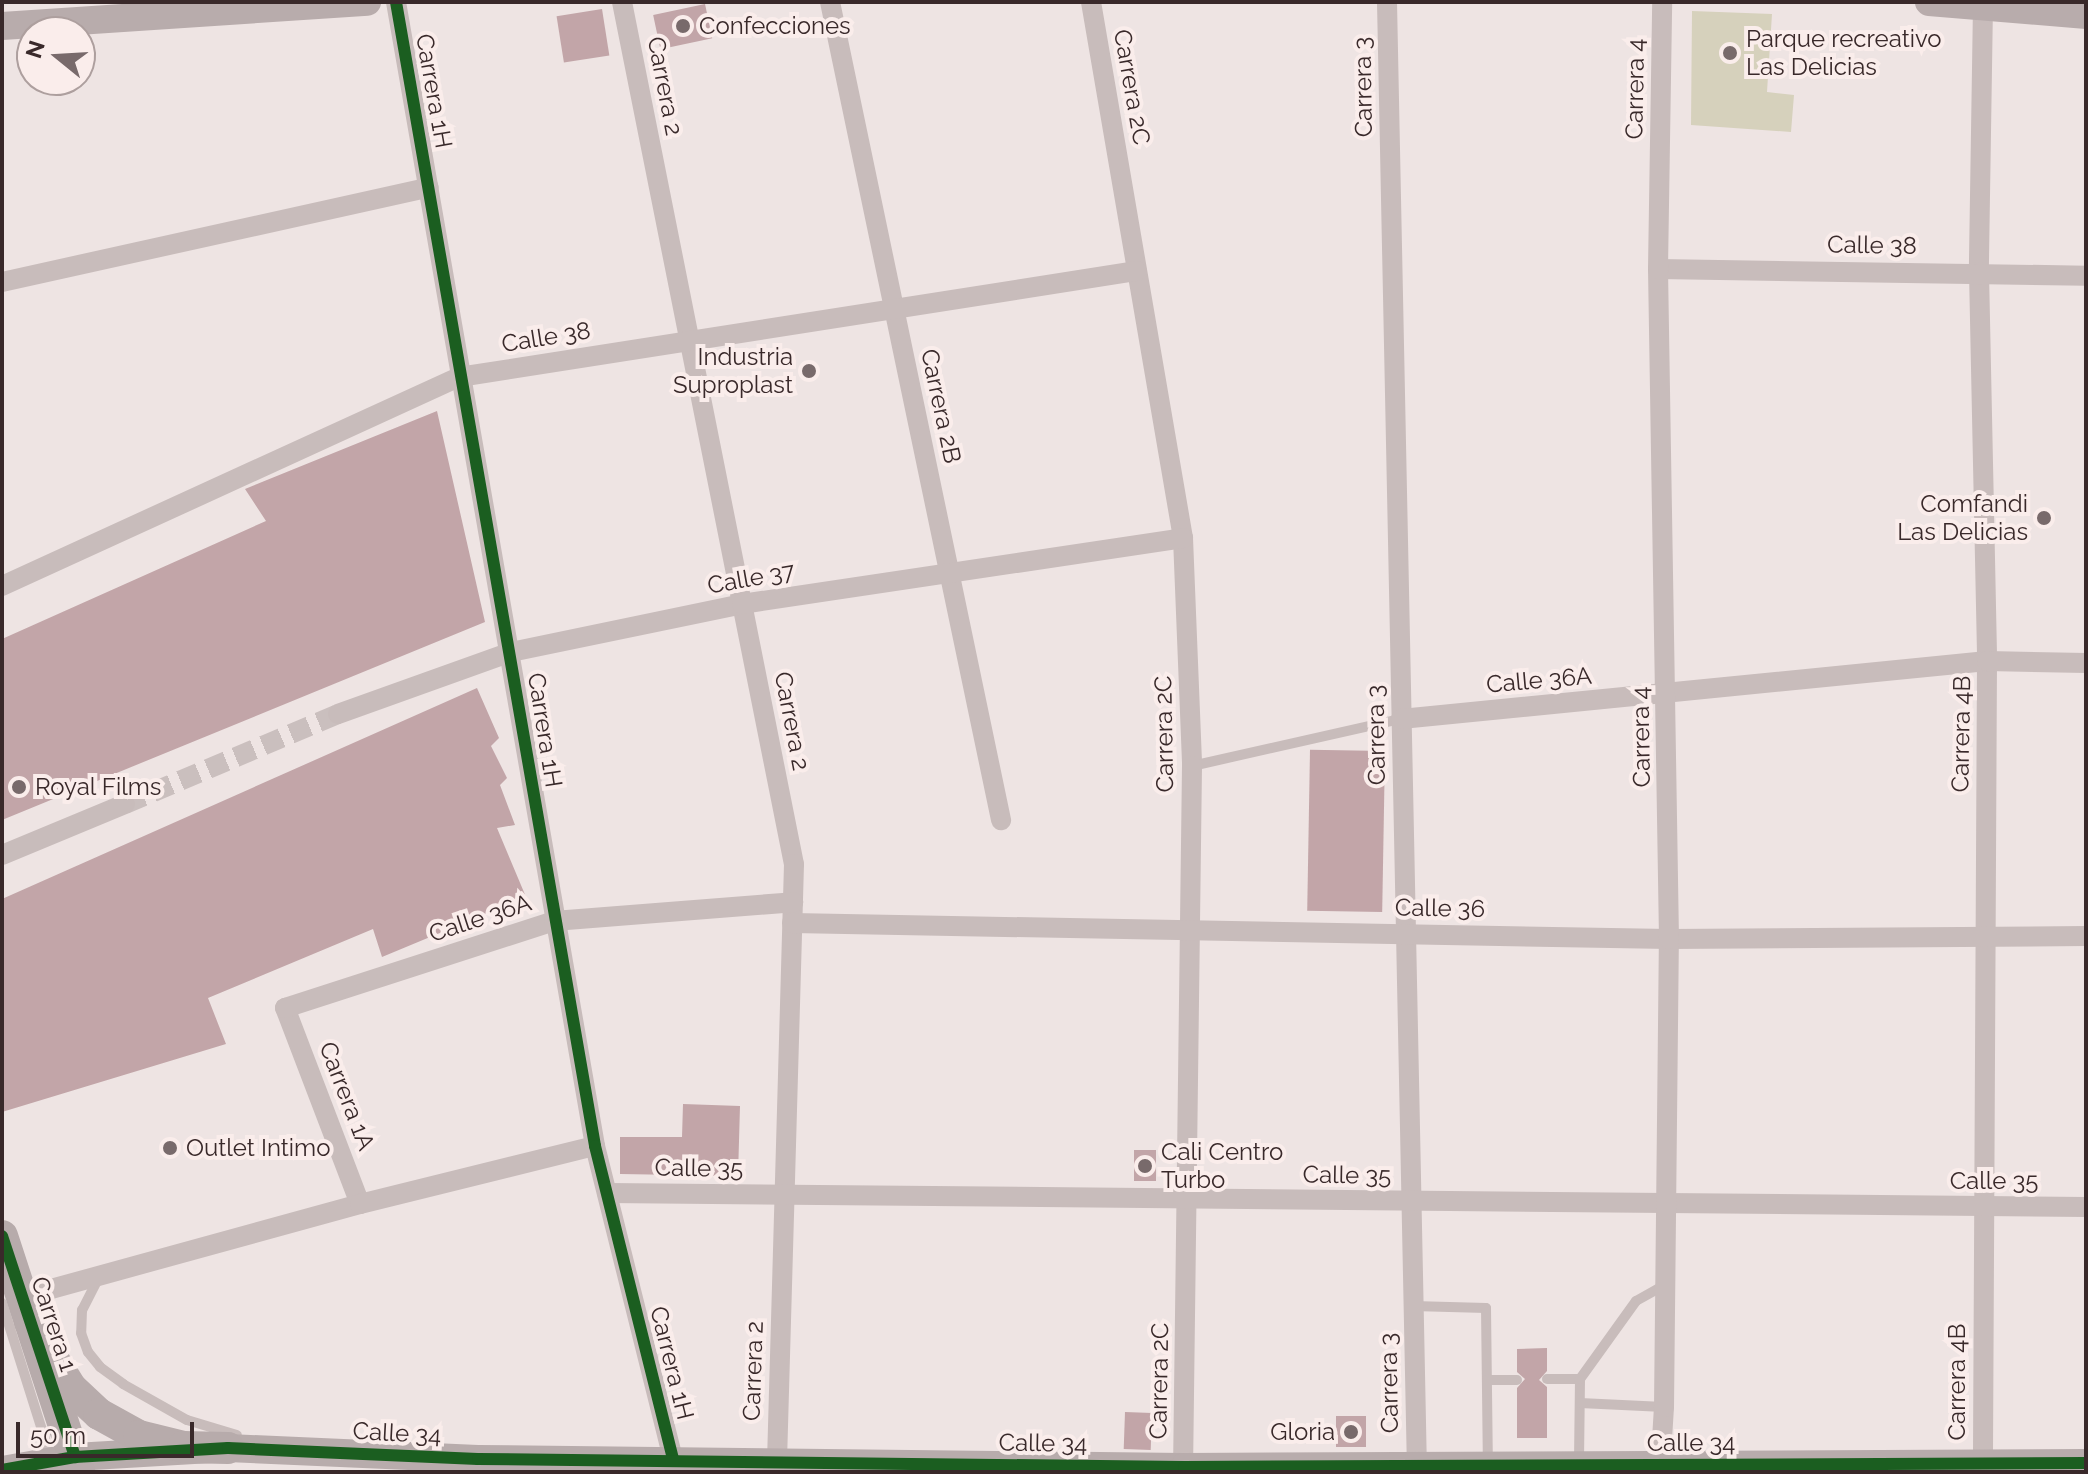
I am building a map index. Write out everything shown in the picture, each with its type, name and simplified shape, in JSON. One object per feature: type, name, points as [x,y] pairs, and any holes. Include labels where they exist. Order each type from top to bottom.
[{"type":"main road","points":[[2,26],[367,2]]},
{"type":"main road","points":[[1929,2],[2086,15]]},
{"type":"main road","name":"Carrera 1","points":[[2,1236],[18,1307],[65,1466]]},
{"type":"main road","points":[[18,1307],[71,1388],[99,1414],[139,1436],[183,1447],[228,1448]]},
{"type":"main road","name":"Calle 34","points":[[2,1470],[228,1448],[478,1459],[1184,1470],[1417,1467],[1488,1458],[1579,1456],[1660,1469],[2086,1463]]},
{"type":"street","name":"Carrera 1H","points":[[396,2],[595,1146],[673,1460]]},
{"type":"street","name":"Carrera 2","points":[[622,2],[794,864],[777,1462]]},
{"type":"street","name":"Carrera 2B","points":[[830,2],[1001,820]]},
{"type":"street","name":"Carrera 2C","points":[[1091,2],[1183,538],[1192,766],[1184,1470]]},
{"type":"street","name":"Carrera 3","points":[[1387,2],[1417,1467]]},
{"type":"street","name":"Carrera 4","points":[[1660,1469],[1664,1407],[1669,939],[1658,269],[1662,2]]},
{"type":"street","name":"Carrera 4B","points":[[1983,5],[1979,272],[1987,661],[1983,1464]]},
{"type":"street","points":[[2,282],[429,187]]},
{"type":"street","name":"Calle 38","points":[[1658,269],[2086,276]]},
{"type":"street","name":"Calle 38","points":[[2,586],[459,377],[1137,271]]},
{"type":"street","name":"Calle 37","points":[[338,714],[511,652],[742,604],[1183,538]]},
{"type":"street","name":"Calle 36A","points":[[1401,719],[1987,661],[2086,663]]},
{"type":"street","points":[[2,855],[125,804]]},
{"type":"street","name":"Calle 36A","points":[[285,1008],[554,921],[793,902]]},
{"type":"street","name":"Calle 36","points":[[792,923],[1669,939],[2086,936]]},
{"type":"street","name":"Carrera 1A","points":[[285,1008],[360,1204]]},
{"type":"street","points":[[18,1307],[100,1276],[360,1204],[595,1146]]},
{"type":"street","name":"Calle 35","points":[[607,1193],[2086,1207]]},
{"type":"lane","name":"Calle 36A","points":[[1192,766],[1401,719]]},
{"type":"lane","points":[[100,1276],[82,1310],[81,1333],[100,1367],[123,1384],[187,1420],[285,1449]]},
{"type":"lane","points":[[1579,1456],[1580,1379],[1636,1301],[1663,1286]]},
{"type":"lane","points":[[1413,1306],[1486,1308],[1488,1458]]},
{"type":"lane","points":[[1547,1379],[1580,1379]]},
{"type":"lane","points":[[1487,1380],[1517,1380]]},
{"type":"lane","points":[[1580,1403],[1664,1407]]},
{"type":"shaded area","name":"Parque recreativo Las Delicias","points":[[1692,11],[1772,14],[1767,92],[1794,95],[1791,132],[1691,125]]},
{"type":"building","name":"Confecciones","points":[[705,4],[712,38],[660,49],[653,15]]},
{"type":"building","points":[[602,9],[609,55],[564,63],[557,16]]},
{"type":"building","points":[[437,411],[485,622],[2,820],[2,639],[266,521],[245,489]]},
{"type":"building","points":[[477,688],[499,738],[491,746],[507,778],[500,785],[515,825],[497,828],[526,897],[382,957],[373,929],[208,998],[226,1044],[2,1112],[2,899]]},
{"type":"building","points":[[1310,750],[1385,751],[1382,912],[1307,911]]},
{"type":"building","points":[[683,1104],[740,1106],[738,1176],[620,1174],[620,1137],[682,1137]]},
{"type":"building","name":"Cali Centro Turbo","points":[[1134,1150],[1156,1150],[1156,1181],[1134,1181]]},
{"type":"building","points":[[1547,1348],[1547,1371],[1539,1380],[1547,1387],[1547,1438],[1517,1438],[1517,1388],[1525,1379],[1517,1372],[1517,1349]]},
{"type":"building","points":[[1125,1412],[1152,1413],[1151,1450],[1124,1449]]},
{"type":"building","name":"Gloria","points":[[1336,1416],[1366,1416],[1366,1447],[1336,1447]]},
{"type":"tunnel","points":[[125,804],[338,714]]},
{"type":"cycle path","points":[[396,2],[595,1146],[673,1460]]},
{"type":"cycle path","points":[[2,1236],[75,1457]]},
{"type":"cycle path","points":[[2,1470],[75,1457],[228,1448],[478,1459],[1184,1467],[2086,1463]]},
{"type":"place","name":"Confecciones","points":[[683,26]]},
{"type":"place","name":"Parque recreativo Las Delicias","points":[[1730,53]]},
{"type":"place","name":"Industria Suproplast","points":[[809,371]]},
{"type":"place","name":"Comfandi Las Delicias","points":[[2044,518]]},
{"type":"place","name":"Royal Films","points":[[19,787]]},
{"type":"place","name":"Outlet Intimo","points":[[170,1148]]},
{"type":"place","name":"Cali Centro Turbo","points":[[1145,1166]]},
{"type":"place","name":"Gloria","points":[[1351,1432]]}]
